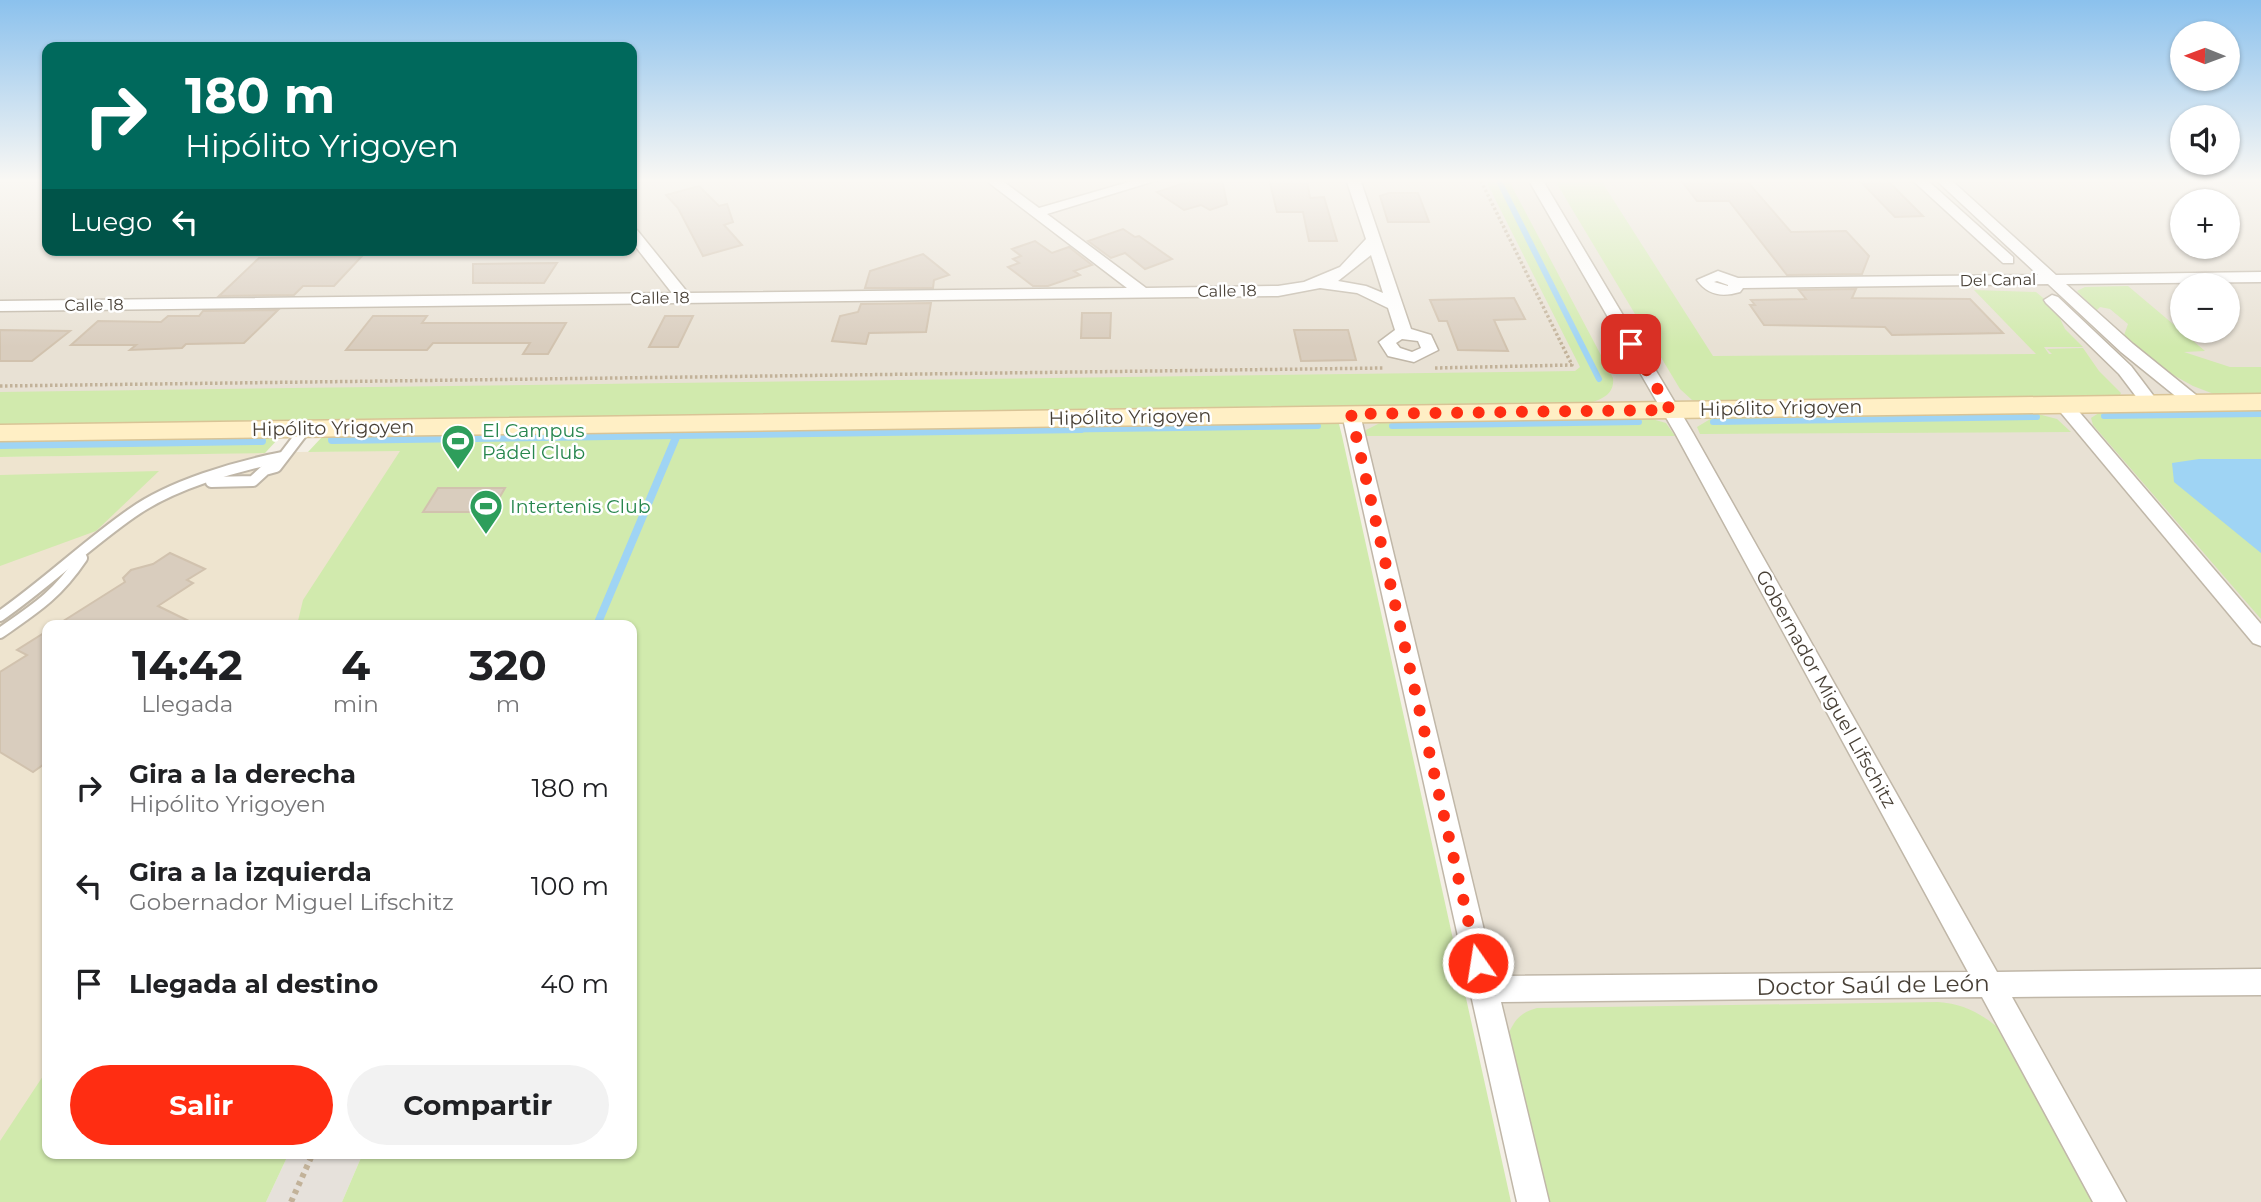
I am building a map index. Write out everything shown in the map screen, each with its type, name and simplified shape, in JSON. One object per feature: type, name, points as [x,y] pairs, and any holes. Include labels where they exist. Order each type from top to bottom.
[{"type":"main road","name":"Hipólito Yrigoyen","points":[[0,433],[2261,402]]},
{"type":"street","points":[[1066,235],[1142,292]]},
{"type":"street","points":[[1372,235],[1404,333]]},
{"type":"street","name":"Gobernador Miguel Lifschitz","points":[[1568,235],[1670,410],[2110,1202]]},
{"type":"street","points":[[1980,235],[2104,348],[2150,403]]},
{"type":"street","points":[[2003,235],[2195,403]]},
{"type":"street","points":[[637,239],[684,298]]},
{"type":"street","name":"Calle 18","points":[[0,306],[1278,291],[1320,283],[1356,264],[1373,239]]},
{"type":"street","name":"Del Canal","points":[[1736,283],[2261,277]]},
{"type":"street","name":"Calle 18","points":[[1320,283],[1362,289],[1395,305]]},
{"type":"street","points":[[2063,404],[2261,638]]},
{"type":"street","points":[[1351,414],[1533,1202]]},
{"type":"street","name":"Doctor Saúl de León","points":[[1484,989],[2261,982]]},
{"type":"lane","points":[[204,482],[253,481],[265,470],[276,467],[306,428]]},
{"type":"lane","points":[[0,616],[33,593],[133,512],[172,492],[253,463],[283,457]]},
{"type":"lane","points":[[0,634],[63,586],[99,537]]},
{"type":"path","points":[[1430,368],[1572,365],[1508,235]]},
{"type":"path","points":[[0,386],[1390,368]]},
{"type":"path","points":[[291,1202],[310,1159]]},
{"type":"shaded area","points":[[0,235],[42,235],[42,256],[637,256],[637,235],[2170,235],[2170,259],[2240,259],[2240,235],[2261,235],[2261,1202],[1533,1202],[1351,414],[0,433]]},
{"type":"shaded area","points":[[666,446],[591,620],[42,620],[42,1140],[0,1141],[0,457]]},
{"type":"shaded area","points":[[286,1159],[360,1159],[342,1202],[266,1202]]},
{"type":"green space","points":[[1513,235],[1538,235],[1613,378],[1609,393],[1600,399],[1584,405],[0,426],[0,392],[1575,371],[1580,367]]},
{"type":"green space","points":[[1588,235],[1636,235],[1713,356],[2036,354],[1974,290],[2036,292],[2055,308],[2065,329],[2083,347],[2044,347],[2049,354],[2052,354],[2047,349],[2083,348],[2099,371],[2121,393],[2119,397],[1703,403],[1692,400],[1680,389]]},
{"type":"green space","points":[[2128,286],[2170,321],[2170,343],[2196,343],[2205,351],[2184,352],[2230,367],[2261,367],[2261,396],[2219,396],[2166,371],[2123,338],[2128,324],[2110,309],[2100,307],[2096,311],[2077,291],[2085,287]]},
{"type":"green space","points":[[2261,407],[2261,619],[2093,425],[2091,418],[2102,411]]},
{"type":"green space","points":[[2034,413],[2057,419],[2071,432],[1700,434],[1697,427],[1712,418],[1724,417]]},
{"type":"green space","points":[[1645,417],[1666,423],[1675,436],[1366,436],[1366,430],[1384,421]]},
{"type":"green space","points":[[1335,421],[1339,424],[1342,436],[1511,1202],[342,1202],[360,1159],[637,1159],[637,620],[298,620],[303,600],[400,451],[308,452],[322,437]]},
{"type":"green space","points":[[275,435],[278,439],[265,453],[0,457],[0,440]]},
{"type":"green space","points":[[159,471],[96,531],[0,566],[0,475]]},
{"type":"green space","points":[[1938,1002],[1969,1009],[1996,1026],[2094,1202],[1547,1202],[1508,1035],[1516,1021],[1526,1012],[1537,1008]]},
{"type":"green space","points":[[42,1078],[42,1159],[286,1159],[266,1202],[0,1202],[0,1141]]},
{"type":"water","points":[[2199,459],[2261,459],[2261,553],[2174,482],[2172,463]]},
{"type":"building","points":[[692,235],[733,235],[742,245],[703,256]]},
{"type":"building","points":[[1105,235],[1139,236],[1172,259],[1145,269],[1125,253],[1111,258],[1088,241]]},
{"type":"building","points":[[1308,235],[1335,235],[1337,241],[1309,241]]},
{"type":"building","points":[[1756,235],[1850,235],[1869,256],[1862,274],[1787,275]]},
{"type":"building","points":[[1035,241],[1052,253],[1069,247],[1092,265],[1074,271],[1080,275],[1048,286],[1033,286],[1008,267],[1019,263],[1013,259],[1021,256],[1012,249]]},
{"type":"building","points":[[923,254],[949,275],[934,280],[933,288],[865,288],[870,271]]},
{"type":"building","points":[[362,256],[334,286],[303,286],[294,295],[219,296],[259,258]]},
{"type":"building","points":[[557,263],[544,283],[473,283],[473,264]]},
{"type":"building","points":[[1856,289],[1852,298],[1970,299],[2003,333],[1892,335],[1885,327],[1764,325],[1750,305],[1755,305],[1751,300],[1806,299],[1799,290]]},
{"type":"building","points":[[1514,298],[1525,319],[1494,320],[1508,351],[1458,350],[1447,321],[1439,321],[1430,300]]},
{"type":"building","points":[[931,303],[926,332],[869,333],[866,344],[832,341],[840,316],[858,312],[861,304]]},
{"type":"building","points":[[278,310],[244,343],[186,344],[182,348],[130,350],[136,345],[71,345],[98,321],[161,322],[168,316],[199,316],[203,311]]},
{"type":"building","points":[[1082,313],[1111,313],[1110,338],[1081,338]]},
{"type":"building","points":[[373,316],[427,316],[422,323],[566,323],[548,354],[523,354],[530,343],[433,343],[427,350],[346,350]]},
{"type":"building","points":[[665,316],[693,316],[678,347],[649,347]]},
{"type":"building","points":[[0,330],[70,331],[32,361],[0,361]]},
{"type":"building","points":[[1294,330],[1348,330],[1356,360],[1301,361]]},
{"type":"building","points":[[438,488],[505,488],[491,512],[423,512]]},
{"type":"building","points":[[170,553],[205,569],[187,580],[193,583],[158,606],[187,620],[65,620],[125,582],[123,578],[131,570],[153,564]]},
{"type":"building","points":[[42,634],[42,766],[33,772],[0,752],[0,672],[27,655],[17,650]]},
{"type":"waterway","points":[[1526,235],[1599,379]]},
{"type":"waterway","points":[[2104,416],[2261,414]]},
{"type":"waterway","points":[[1713,422],[2037,417]]},
{"type":"waterway","points":[[1392,426],[1639,422]]},
{"type":"waterway","points":[[958,431],[1318,426]]},
{"type":"waterway","points":[[332,440],[1081,429]]},
{"type":"waterway","points":[[599,620],[677,435]]},
{"type":"waterway","points":[[0,445],[262,441]]},
{"type":"place","name":"El Campus Pádel Club","points":[[458,471]]},
{"type":"place","name":"Intertenis Club","points":[[486,536]]},
{"type":"route","points":[[1478,963],[1351,414],[1670,410],[1631,344]]}]
